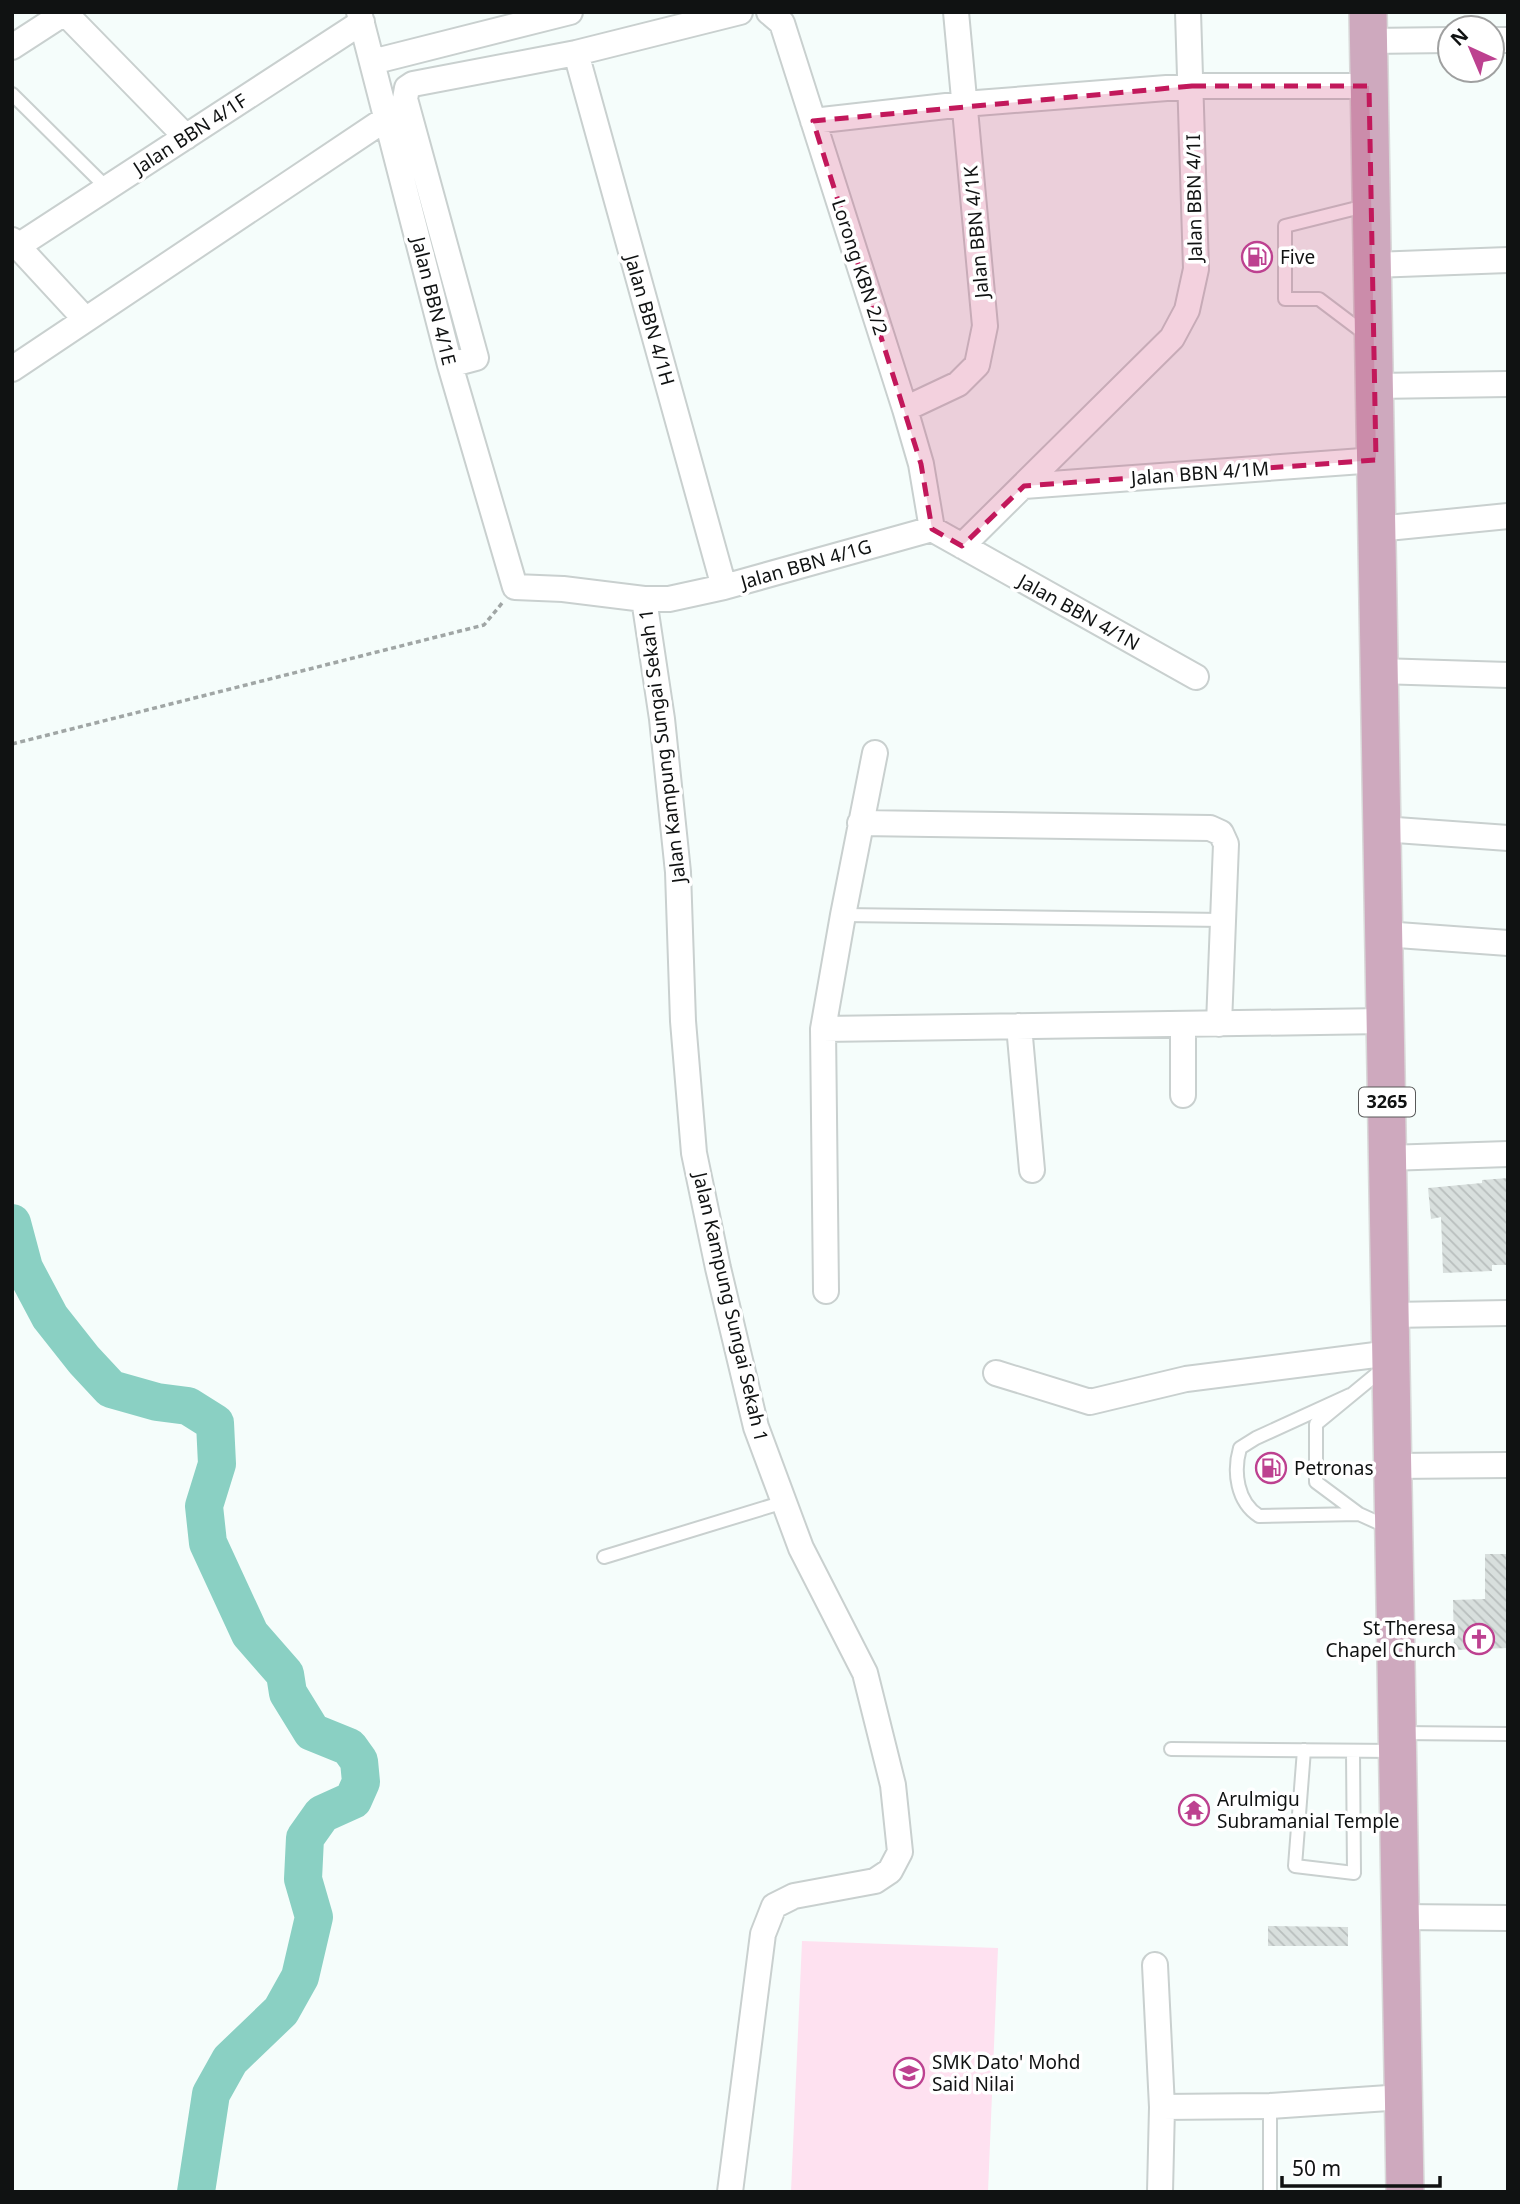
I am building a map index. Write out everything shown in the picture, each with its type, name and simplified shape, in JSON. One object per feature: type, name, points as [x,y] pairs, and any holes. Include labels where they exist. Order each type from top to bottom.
[{"type":"main road","name":"3265","points":[[1369,26],[1405,2192]]},
{"type":"street","points":[[372,62],[570,12]]},
{"type":"street","points":[[450,365],[476,358],[405,99],[407,88],[413,84],[576,53],[740,12]]},
{"type":"street","name":"Lorong KBN 2/2","points":[[769,12],[782,23],[905,409],[921,464],[932,529]]},
{"type":"street","name":"Jalan BBN 4/1K","points":[[905,409],[958,384],[977,365],[985,326],[956,12]]},
{"type":"street","name":"Jalan BBN 4/1I","points":[[962,546],[1172,338],[1187,310],[1196,269],[1188,12]]},
{"type":"street","points":[[12,47],[66,13],[186,137]]},
{"type":"street","name":"Jalan BBN 4/1E","points":[[361,17],[450,365],[515,587]]},
{"type":"street","name":"Jalan BBN 4/1F","points":[[15,243],[186,137],[361,17]]},
{"type":"street","points":[[1369,26],[1436,38]]},
{"type":"street","name":"Jalan BBN 4/1H","points":[[576,53],[724,587]]},
{"type":"street","points":[[813,121],[964,103],[1192,86],[1369,86]]},
{"type":"street","points":[[13,368],[387,118]]},
{"type":"street","points":[[15,243],[85,319]]},
{"type":"street","points":[[1373,265],[1508,260]]},
{"type":"street","points":[[1375,386],[1508,384]]},
{"type":"street","name":"Jalan BBN 4/1M","points":[[1024,486],[1376,460]]},
{"type":"street","points":[[1377,529],[1508,516]]},
{"type":"street","points":[[932,529],[962,546]]},
{"type":"street","name":"Jalan BBN 4/1G","points":[[515,587],[669,599],[724,587],[932,529]]},
{"type":"street","name":"Jalan BBN 4/1N","points":[[962,546],[1196,677]]},
{"type":"street","name":"Jalan Kampung Sungai Sekah 1","points":[[645,599],[662,719],[678,872],[683,1021],[694,1153],[756,1427],[801,1548],[865,1673],[893,1785],[900,1852],[890,1871],[875,1881],[794,1896],[774,1906],[763,1934],[730,2192]]},
{"type":"street","points":[[1380,671],[1508,675]]},
{"type":"street","points":[[826,1291],[823,1029],[875,753]]},
{"type":"street","points":[[860,823],[1210,828],[1221,833],[1226,844],[1219,1024]]},
{"type":"street","points":[[1382,829],[1508,838]]},
{"type":"street","points":[[1384,934],[1508,943]]},
{"type":"street","points":[[823,1029],[1385,1021]]},
{"type":"street","points":[[1183,1024],[1183,1095]]},
{"type":"street","points":[[1019,1026],[1032,1170]]},
{"type":"street","points":[[1387,1158],[1508,1154]]},
{"type":"street","points":[[1390,1315],[1508,1312]]},
{"type":"street","points":[[996,1373],[1090,1402],[1186,1379],[1391,1358]]},
{"type":"street","points":[[1393,1466],[1508,1465]]},
{"type":"street","points":[[1400,1917],[1508,1918]]},
{"type":"street","points":[[1155,1965],[1162,2108],[1160,2192]]},
{"type":"street","points":[[1162,2108],[1270,2106],[1403,2097]]},
{"type":"lane","points":[[12,94],[107,188]]},
{"type":"lane","points":[[1372,204],[1285,226],[1285,299],[1319,299],[1374,341]]},
{"type":"lane","points":[[843,915],[1223,920]]},
{"type":"lane","points":[[1391,1358],[1316,1424],[1317,1482],[1359,1514],[1394,1530]]},
{"type":"lane","points":[[1350,1395],[1240,1448],[1238,1487],[1243,1502],[1259,1516],[1359,1514]]},
{"type":"lane","points":[[604,1557],[784,1503]]},
{"type":"lane","points":[[1171,1749],[1353,1751],[1397,1742],[1508,1734]]},
{"type":"lane","points":[[1304,1750],[1295,1866],[1354,1873],[1353,1751]]},
{"type":"lane","points":[[1270,2106],[1270,2192]]},
{"type":"path","points":[[12,744],[484,625],[515,587]]},
{"type":"highlighted area","points":[[1192,86],[1369,86],[1376,460],[1024,486],[962,546],[932,529],[921,464],[813,121]]},
{"type":"shaded area","name":"SMK Dato' Mohd Said Nilai","points":[[802,1941],[998,1948],[988,2192],[791,2192]]},
{"type":"building","points":[[1508,1178],[1508,1265],[1492,1265],[1492,1271],[1443,1273],[1441,1217],[1431,1219],[1428,1188]]},
{"type":"building","points":[[1485,1554],[1508,1554],[1508,1648],[1454,1650],[1453,1600],[1485,1599]]},
{"type":"building","points":[[1268,1926],[1348,1927],[1348,1946],[1268,1946]]},
{"type":"waterway","points":[[12,1223],[24,1268],[50,1317],[111,1389],[157,1402],[188,1406],[215,1423],[217,1464],[204,1506],[208,1543],[250,1634],[285,1674],[288,1693],[312,1732],[349,1747],[359,1761],[361,1782],[353,1800],[322,1814],[305,1838],[303,1879],[314,1917],[300,1977],[281,2011],[230,2060],[211,2094],[196,2192]]},
{"type":"place","name":"Five","points":[[1257,257]]},
{"type":"place","name":"Petronas","points":[[1271,1468]]},
{"type":"place","name":"St Theresa Chapel Church","points":[[1479,1639]]},
{"type":"place","name":"Arulmigu Subramanial Temple","points":[[1194,1810]]},
{"type":"place","name":"SMK Dato' Mohd Said Nilai","points":[[909,2073]]}]
